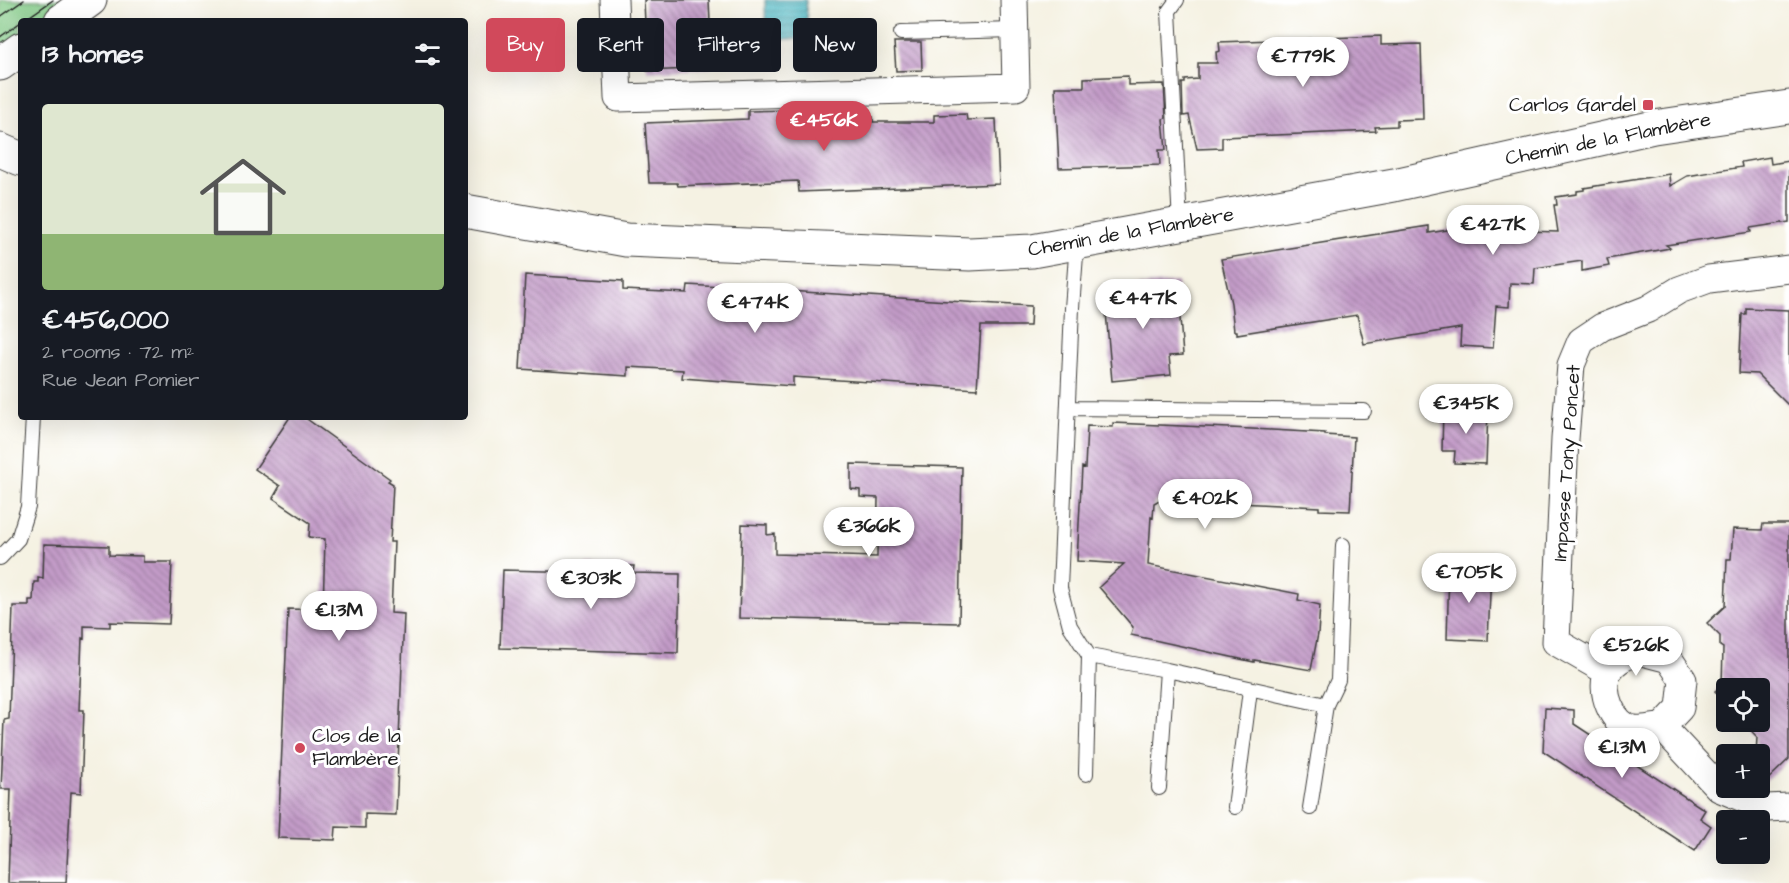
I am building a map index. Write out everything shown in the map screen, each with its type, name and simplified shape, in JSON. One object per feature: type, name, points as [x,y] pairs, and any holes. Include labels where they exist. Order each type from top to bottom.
[{"type":"street","points":[[65,18],[90,0]]},
{"type":"street","points":[[614,0],[618,98],[1016,87],[1014,0]]},
{"type":"street","points":[[0,64],[18,51]]},
{"type":"street","name":"Chemin de la Flambère","points":[[468,212],[626,240],[970,254],[1032,251],[1394,185],[1654,127],[1789,107]]},
{"type":"street","points":[[0,150],[18,159]]},
{"type":"street","points":[[0,158],[18,160]]},
{"type":"street","name":"Impasse Tony Poncet","points":[[1608,672],[1556,642],[1570,375],[1571,365],[1581,341],[1602,327],[1648,309],[1680,290],[1709,279],[1789,269]]},
{"type":"street","points":[[1638,651],[1669,659],[1683,680],[1682,690],[1680,708],[1662,727],[1632,729],[1612,715],[1604,686],[1608,672],[1616,661],[1638,651]]},
{"type":"street","points":[[1662,727],[1719,788],[1767,808],[1789,807]]},
{"type":"lane","points":[[1177,0],[1169,11],[1180,224]]},
{"type":"lane","points":[[901,33],[1015,30]]},
{"type":"lane","points":[[1077,242],[1060,588],[1070,626],[1089,656],[1086,774]]},
{"type":"lane","points":[[1068,408],[1364,411]]},
{"type":"lane","points":[[0,558],[18,538],[28,507],[33,420]]},
{"type":"lane","points":[[1310,808],[1326,705],[1338,681],[1343,545]]},
{"type":"lane","points":[[1089,656],[1167,670],[1326,705]]},
{"type":"lane","points":[[1159,788],[1167,670]]},
{"type":"lane","points":[[1234,807],[1250,690]]},
{"type":"green space","points":[[76,0],[51,18],[18,18],[18,42],[0,54],[0,1]]},
{"type":"water","points":[[765,0],[806,0],[807,18],[793,18],[793,39],[781,39],[781,18],[765,18]]},
{"type":"building","points":[[644,0],[709,0],[710,18],[676,18],[676,70],[664,70],[664,18],[645,18]]},
{"type":"building","points":[[1381,36],[1381,45],[1421,44],[1423,119],[1397,120],[1397,126],[1375,127],[1376,131],[1222,137],[1222,148],[1197,149],[1189,115],[1183,116],[1182,83],[1185,83],[1185,80],[1198,79],[1198,63],[1217,63],[1216,52],[1220,51],[1219,42]]},
{"type":"building","points":[[894,42],[921,42],[922,70],[896,71]]},
{"type":"building","points":[[1128,76],[1128,85],[1164,84],[1166,118],[1163,119],[1166,150],[1159,150],[1160,165],[1059,168],[1055,87],[1084,87],[1084,78]]},
{"type":"building","points":[[794,110],[794,113],[798,113],[798,120],[873,117],[873,122],[934,122],[934,115],[966,114],[967,120],[996,119],[999,184],[799,192],[798,181],[678,186],[677,183],[649,183],[645,123],[748,119],[748,111]]},
{"type":"building","points":[[1770,157],[1771,164],[1789,161],[1789,222],[1750,228],[1751,232],[1666,245],[1670,248],[1607,259],[1609,266],[1582,271],[1582,261],[1535,268],[1534,284],[1510,283],[1509,307],[1496,306],[1493,348],[1460,346],[1461,328],[1364,344],[1357,315],[1237,334],[1237,331],[1234,331],[1231,303],[1221,259],[1429,226],[1429,233],[1453,229],[1558,232],[1554,205],[1557,205],[1556,197],[1577,194],[1577,191],[1584,190],[1584,188],[1669,174],[1670,186],[1687,176],[1742,167],[1741,162]]},
{"type":"building","points":[[525,275],[623,281],[623,290],[687,293],[688,285],[1031,306],[1030,326],[981,326],[977,389],[793,377],[793,386],[682,378],[683,370],[628,367],[628,376],[520,369]]},
{"type":"building","points":[[1177,282],[1183,355],[1169,356],[1171,375],[1112,381],[1104,289]]},
{"type":"building","points":[[1746,308],[1789,310],[1789,406],[1757,374],[1739,373],[1742,314],[1746,314]]},
{"type":"building","points":[[1443,409],[1488,411],[1486,464],[1454,463],[1455,451],[1442,451]]},
{"type":"building","points":[[288,420],[308,420],[390,479],[388,481],[393,484],[390,542],[394,542],[391,613],[404,614],[396,815],[365,814],[365,828],[336,827],[335,840],[278,838],[288,609],[323,610],[325,539],[309,537],[310,523],[273,498],[280,486],[255,469]]},
{"type":"building","points":[[1113,423],[1325,433],[1325,435],[1354,437],[1350,511],[1319,510],[1319,507],[1217,502],[1218,494],[1174,492],[1154,503],[1153,518],[1151,517],[1148,565],[1299,594],[1298,600],[1320,605],[1318,634],[1311,670],[1254,660],[1254,662],[1131,635],[1133,627],[1099,587],[1124,564],[1077,561],[1082,467],[1085,468],[1087,426],[1113,427]]},
{"type":"building","points":[[851,464],[962,467],[959,623],[739,618],[742,524],[767,525],[767,535],[775,534],[775,554],[877,557],[878,498],[860,497],[860,490],[851,489]]},
{"type":"building","points":[[1763,524],[1789,524],[1789,759],[1770,777],[1770,744],[1757,744],[1757,737],[1752,732],[1770,732],[1770,678],[1722,678],[1723,648],[1720,646],[1720,636],[1707,623],[1725,606],[1727,559],[1731,559],[1733,529],[1762,530]]},
{"type":"building","points":[[44,544],[109,546],[109,555],[143,556],[143,562],[172,562],[169,624],[110,622],[110,627],[84,626],[79,710],[84,710],[81,793],[71,792],[66,883],[8,883],[11,789],[1,789],[4,720],[9,719],[13,606],[29,606],[29,600],[33,600],[34,582],[38,582],[38,577],[43,578]]},
{"type":"building","points":[[586,565],[634,566],[633,573],[680,574],[678,653],[500,648],[503,570],[586,572]]},
{"type":"building","points":[[1449,568],[1491,570],[1488,641],[1447,639]]},
{"type":"building","points":[[1545,708],[1574,710],[1574,724],[1705,810],[1700,818],[1711,826],[1695,851],[1543,751]]},
{"type":"tram line","points":[[0,17],[24,0]]},
{"type":"tram line","points":[[27,18],[53,0]]},
{"type":"tram line","points":[[0,37],[18,24]]},
{"type":"place","name":"Carlos Gardel","points":[[1648,105]]},
{"type":"place","name":"Clos de la Flambère","points":[[300,748]]}]
